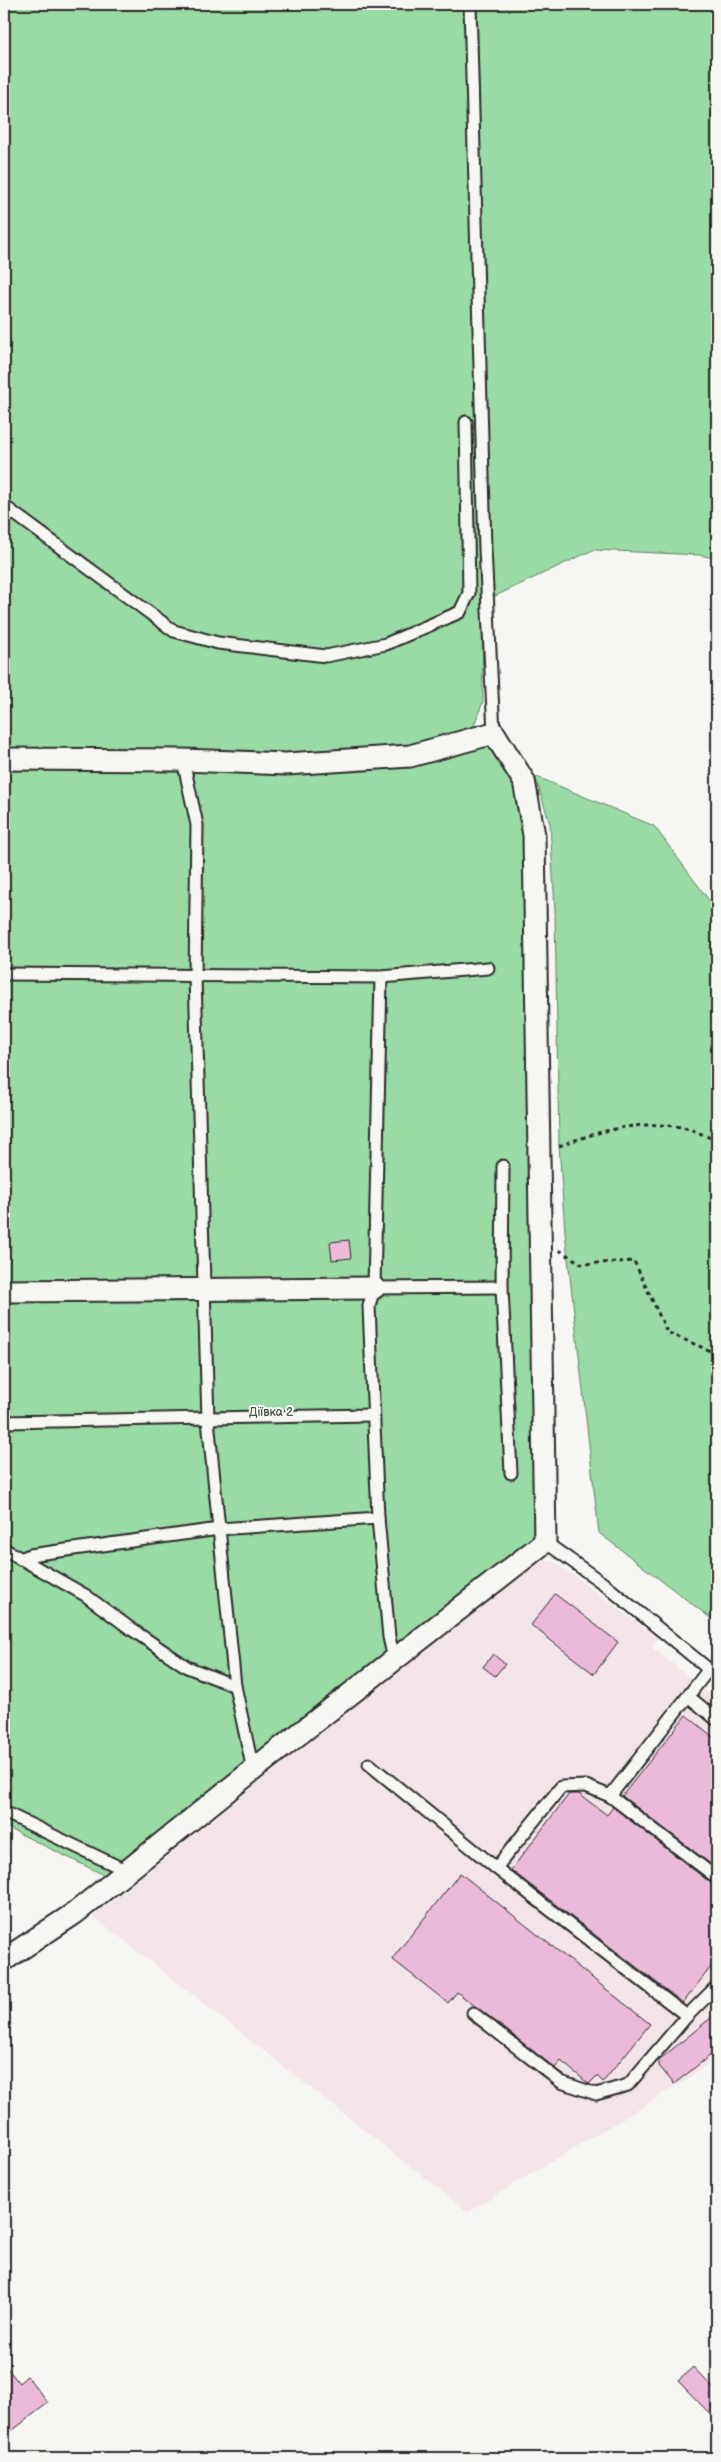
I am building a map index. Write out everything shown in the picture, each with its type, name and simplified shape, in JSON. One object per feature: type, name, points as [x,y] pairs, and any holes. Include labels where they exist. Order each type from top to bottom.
[{"type":"street","points":[[4,759],[184,760],[286,764],[410,756],[494,733],[524,781],[534,835],[545,1542],[253,1770],[75,1913],[4,1960]]},
{"type":"street","points":[[4,1291],[374,1288]]},
{"type":"lane","points":[[470,4],[485,548],[494,733]]},
{"type":"lane","points":[[4,506],[174,630],[218,643],[326,656],[386,644],[460,612],[469,593],[466,422]]},
{"type":"lane","points":[[184,760],[197,825],[194,977],[208,1420],[235,1686],[253,1770]]},
{"type":"lane","points":[[4,974],[381,977],[488,968]]},
{"type":"lane","points":[[381,977],[374,1288],[370,1306],[378,1518],[389,1637],[394,1659]]},
{"type":"lane","points":[[503,1166],[502,1287],[512,1473]]},
{"type":"lane","points":[[374,1288],[502,1287]]},
{"type":"lane","points":[[4,1422],[208,1420],[373,1415]]},
{"type":"lane","points":[[20,1559],[219,1529],[378,1518]]},
{"type":"lane","points":[[545,1542],[604,1584],[713,1673],[688,1696],[610,1796]]},
{"type":"lane","points":[[4,1549],[85,1595],[187,1667],[235,1686]]},
{"type":"lane","points":[[688,1696],[717,1720]]},
{"type":"lane","points":[[369,1764],[496,1868],[687,2016]]},
{"type":"lane","points":[[496,1868],[561,1787],[586,1786],[610,1796],[717,1878]]},
{"type":"lane","points":[[4,1812],[127,1871]]},
{"type":"lane","points":[[473,2014],[561,2082],[596,2094],[628,2085],[687,2016],[717,1986]]},
{"type":"path","points":[[539,1154],[597,1131],[638,1124],[682,1127],[717,1141]]},
{"type":"path","points":[[539,1240],[582,1264],[634,1261],[667,1332],[717,1354]]},
{"type":"shaded area","points":[[536,1559],[555,1562],[658,1638],[651,1647],[717,1699],[717,2058],[678,2085],[468,2212],[93,1916]]},
{"type":"green space","name":"Діївка 2","points":[[4,4],[467,4],[483,702],[474,725],[510,769],[525,834],[541,1526],[516,1559],[228,1787],[104,1875],[4,1826]]},
{"type":"green space","points":[[477,4],[717,4],[717,559],[700,555],[593,550],[491,598]]},
{"type":"green space","points":[[535,776],[654,826],[717,911],[717,1623],[599,1533],[565,1232],[559,1145],[555,910],[550,824]]},
{"type":"building","points":[[349,1240],[351,1258],[332,1260],[330,1242]]},
{"type":"building","points":[[555,1594],[618,1642],[594,1674],[531,1625]]},
{"type":"building","points":[[493,1654],[505,1664],[495,1676],[483,1667]]},
{"type":"building","points":[[686,1715],[717,1740],[717,1869],[622,1796]]},
{"type":"building","points":[[569,1794],[579,1794],[607,1815],[613,1807],[712,1884],[717,1885],[717,1959],[683,2003],[511,1870]]},
{"type":"building","points":[[460,1873],[650,2024],[603,2082],[597,2076],[589,2084],[561,2061],[555,2068],[457,1992],[448,2003],[392,1959]]},
{"type":"building","points":[[717,2013],[717,2050],[674,2084],[659,2066],[659,2060]]},
{"type":"building","points":[[4,2364],[19,2383],[27,2376],[48,2403],[4,2437]]},
{"type":"building","points":[[693,2367],[717,2392],[717,2421],[678,2381]]}]
